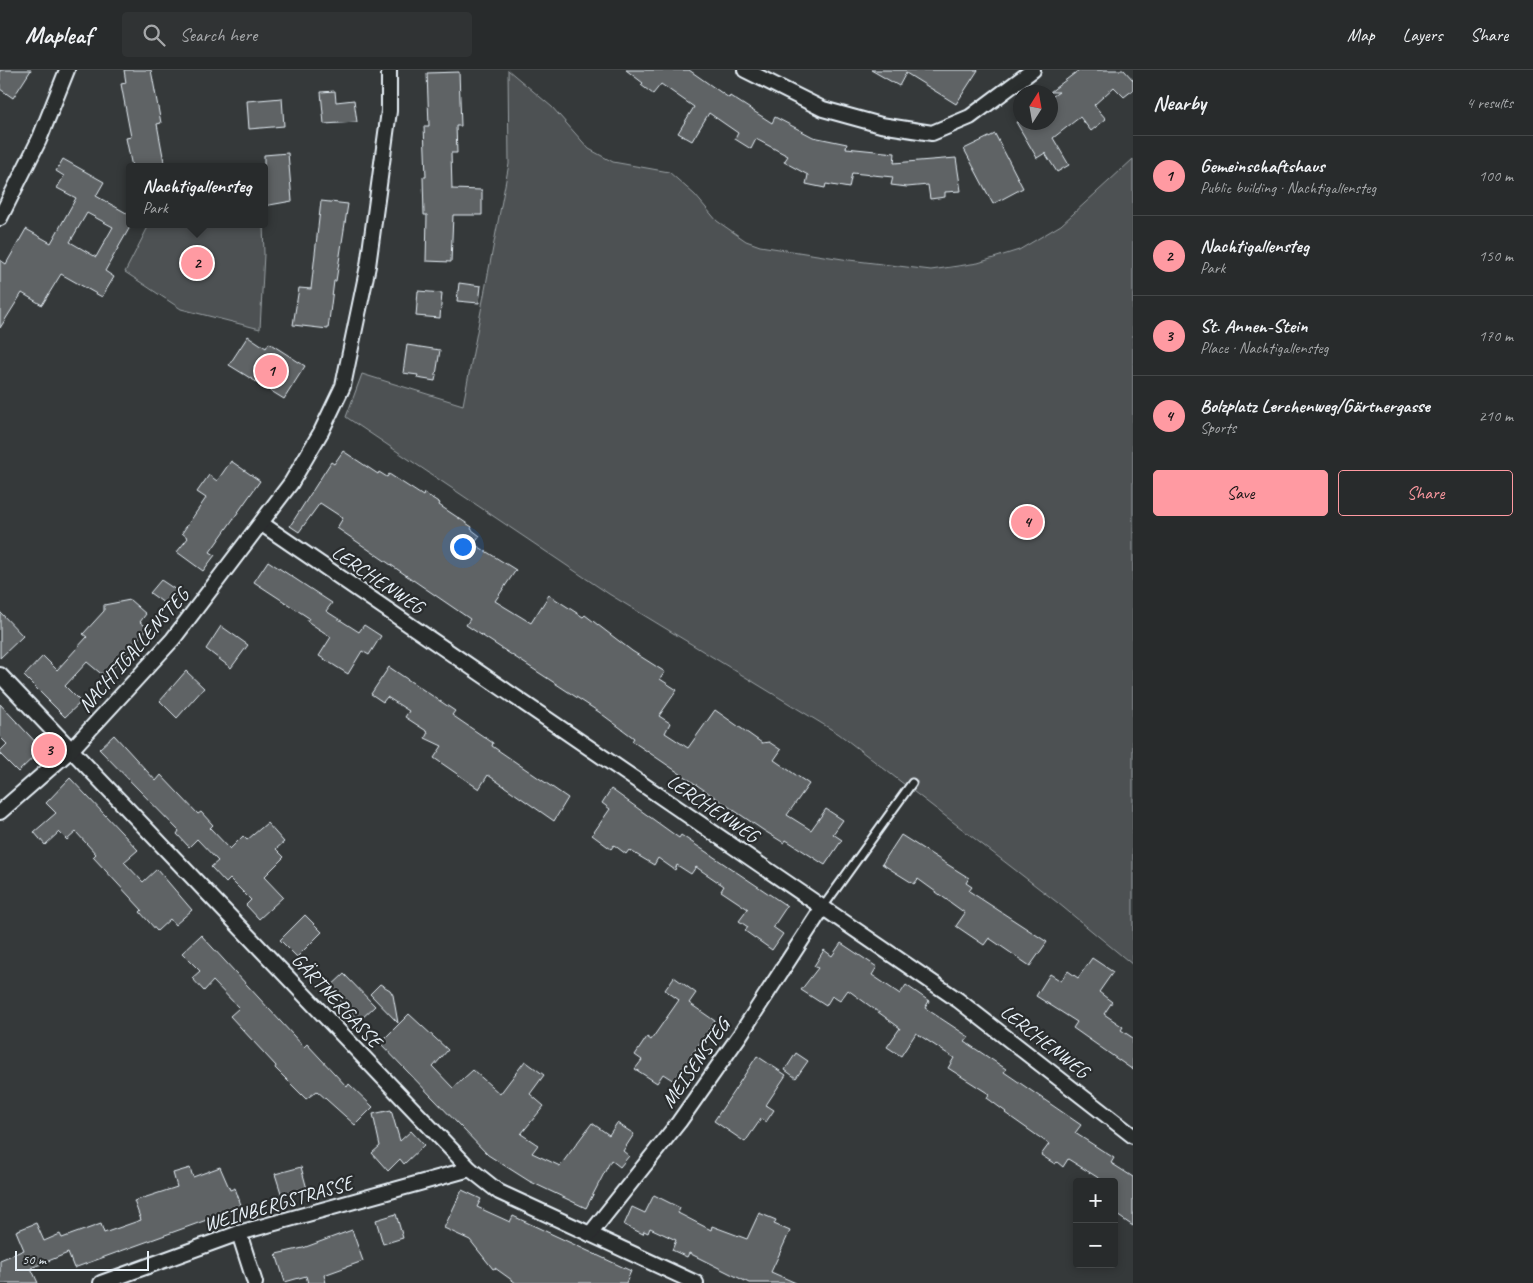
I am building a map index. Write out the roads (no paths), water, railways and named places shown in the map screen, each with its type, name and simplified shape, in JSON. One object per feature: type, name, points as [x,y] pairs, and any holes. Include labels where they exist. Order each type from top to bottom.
[{"type":"street","points":[[0,218],[39,140],[67,70]]},
{"type":"street","name":"NACHTIGALLENSTEG","points":[[0,812],[72,749],[173,639],[262,524],[291,483],[321,432],[343,386],[368,266],[389,111],[389,70]]},
{"type":"street","points":[[745,70],[823,109],[880,125],[932,133],[970,117],[1033,70]]},
{"type":"street","name":"LERCHENWEG","points":[[262,524],[958,1000],[1133,1136]]},
{"type":"street","name":"GÄRTNERGASSE","points":[[0,675],[470,1169],[498,1192],[696,1283]]},
{"type":"street","name":"MEISENSTEG","points":[[590,1234],[679,1122],[740,1035],[823,907]]},
{"type":"street","name":"WEINBERGSTRASSE","points":[[101,1283],[239,1233],[470,1169]]},
{"type":"street","points":[[239,1233],[256,1283]]},
{"type":"lane","points":[[823,907],[912,783]]},
{"type":"place","name":"Nachtigallensteg","points":[[197,263]]},
{"type":"place","name":"Gemeinschaftshaus","points":[[271,371]]},
{"type":"place","name":"Bolzplatz Lerchenweg/Gärtnergasse","points":[[1027,522]]},
{"type":"place","name":"St. Annen-Stein","points":[[49,750]]}]
